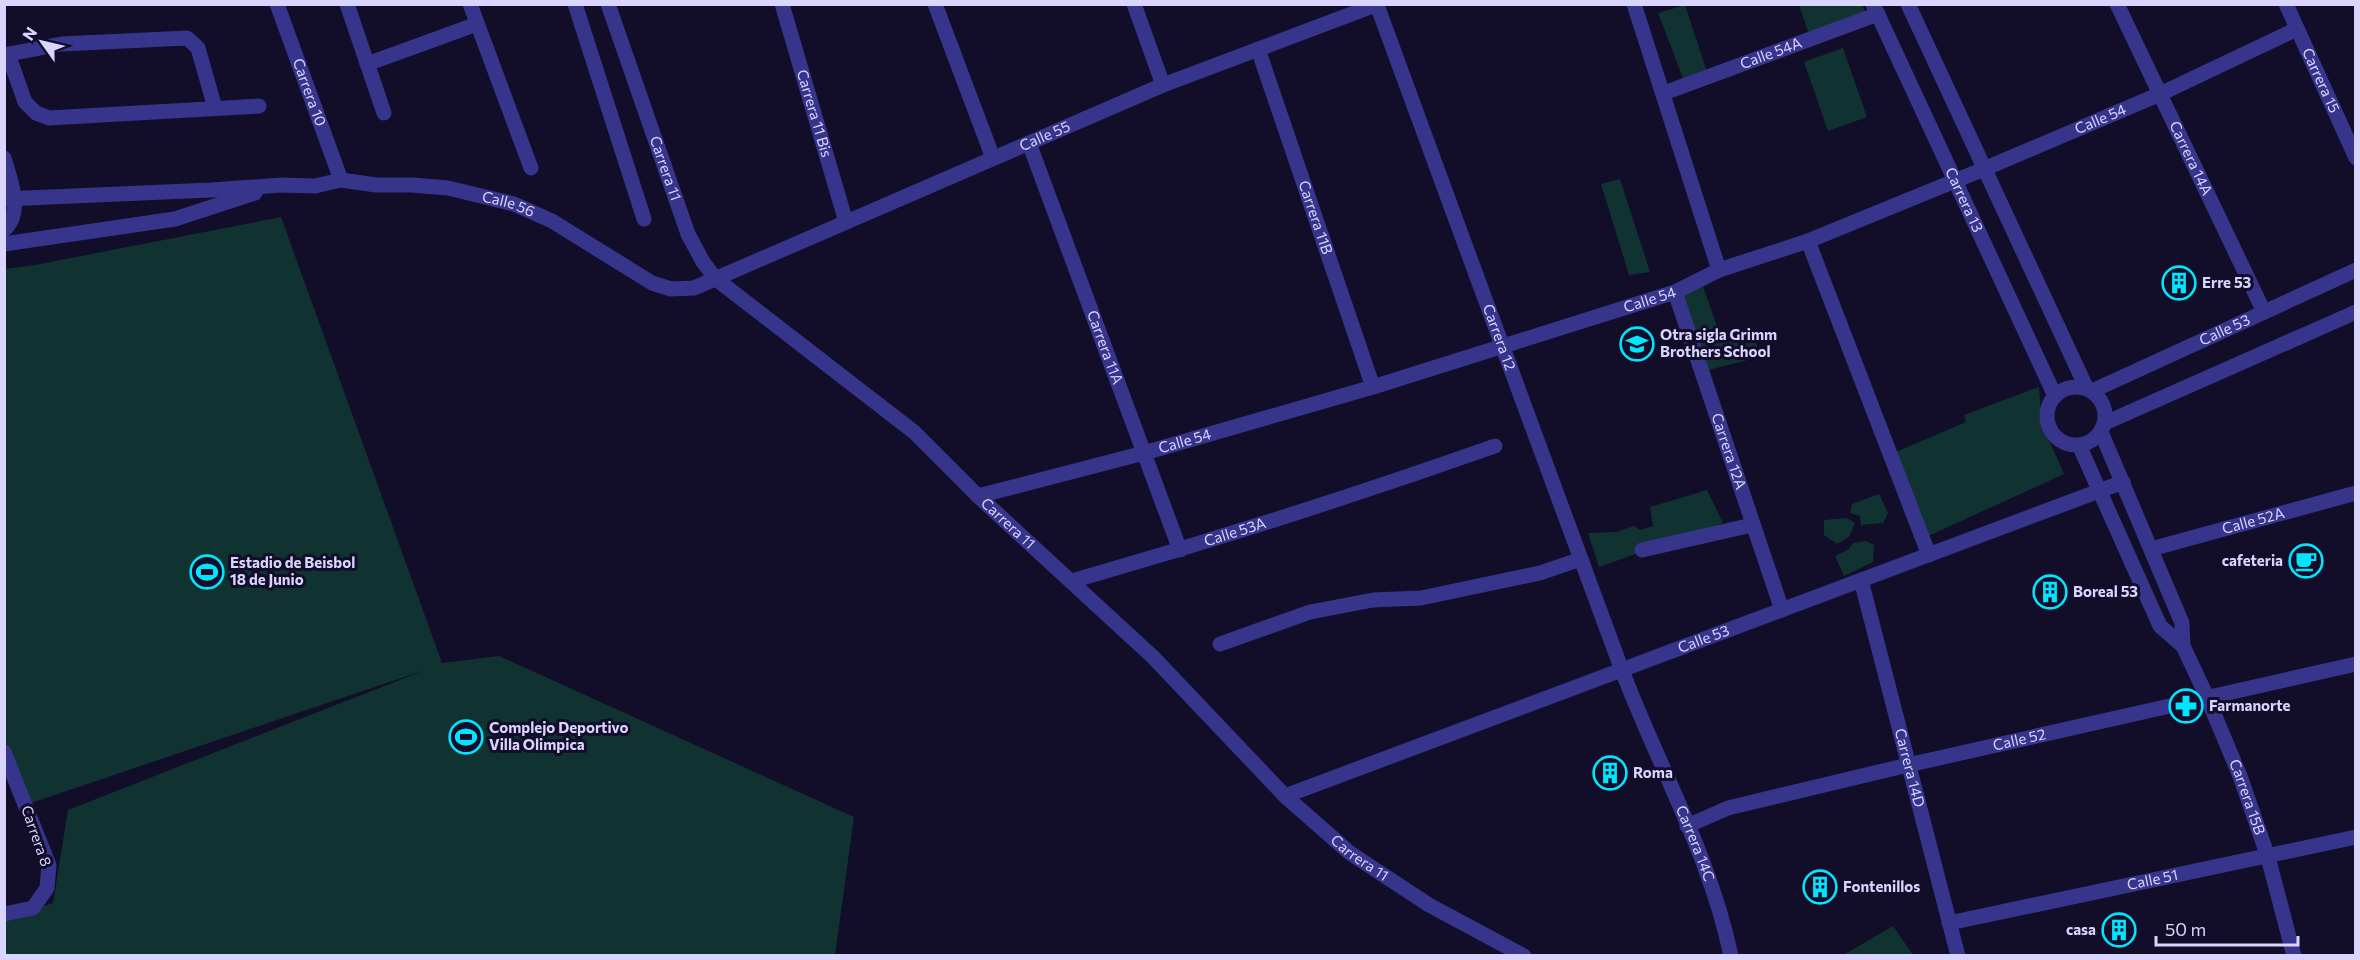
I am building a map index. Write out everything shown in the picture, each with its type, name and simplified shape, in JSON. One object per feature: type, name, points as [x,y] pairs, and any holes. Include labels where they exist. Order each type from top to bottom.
[{"type":"street","name":"Carrera 10","points":[[277,4],[341,180]]},
{"type":"street","points":[[347,4],[384,113]]},
{"type":"street","points":[[470,4],[531,168]]},
{"type":"street","points":[[575,4],[644,219]]},
{"type":"street","name":"Carrera 11 Bis","points":[[782,4],[846,222]]},
{"type":"street","points":[[935,4],[993,158]]},
{"type":"street","points":[[1134,4],[1163,85]]},
{"type":"street","points":[[1634,4],[1719,270]]},
{"type":"street","name":"Carrera 13","points":[[1908,4],[2089,389]]},
{"type":"street","name":"Carrera 14A","points":[[2117,4],[2264,312]]},
{"type":"street","name":"Carrera 15","points":[[2286,4],[2355,158]]},
{"type":"street","name":"Calle 55","points":[[716,279],[1163,85],[1258,49],[1346,10],[1377,5]]},
{"type":"street","name":"Carrera 12","points":[[1377,5],[1621,670]]},
{"type":"street","name":"Carrera 11","points":[[612,6],[688,234],[703,262],[716,279],[914,432],[978,496],[1153,657],[1285,795],[1350,853],[1429,905],[1524,956]]},
{"type":"street","name":"Calle 54A","points":[[1664,93],[1876,9]]},
{"type":"street","name":"Carrera 13","points":[[1876,9],[2055,396]]},
{"type":"street","points":[[367,64],[477,24]]},
{"type":"street","name":"Calle 54","points":[[978,496],[1144,453],[1373,387],[1675,292],[1719,270],[1808,241],[1984,169],[2160,94],[2297,29]]},
{"type":"street","points":[[215,108],[198,48],[187,38],[61,44],[6,54],[25,102],[36,113],[49,118],[259,106]]},
{"type":"street","name":"Carrera 11B","points":[[1258,49],[1373,387]]},
{"type":"street","name":"Carrera 11A","points":[[1029,143],[1180,550]]},
{"type":"street","points":[[4,158],[13,217],[4,230]]},
{"type":"street","name":"Calle 56","points":[[9,198],[211,190],[281,184],[315,186],[341,180],[448,188],[514,204],[552,221],[652,283],[671,290],[694,288],[716,279]]},
{"type":"street","name":"Calle 56","points":[[4,244],[175,219],[281,184]]},
{"type":"street","points":[[1808,241],[1929,555]]},
{"type":"street","name":"Calle 53","points":[[2089,389],[2355,270]]},
{"type":"street","name":"Carrera 12A","points":[[1675,292],[1782,610]]},
{"type":"street","points":[[2103,427],[2355,312]]},
{"type":"street","points":[[2075,386],[2089,389],[2104,404],[2103,427],[2095,439],[2079,445],[2060,440],[2048,424],[2049,404],[2064,389],[2075,386]]},
{"type":"street","name":"Carrera 15B","points":[[2103,427],[2123,482],[2182,623],[2183,646],[2240,776],[2268,857],[2294,956]]},
{"type":"street","name":"Carrera 15B","points":[[2079,445],[2160,626],[2183,646]]},
{"type":"street","name":"Calle 53A","points":[[1072,581],[1180,550],[1496,446]]},
{"type":"street","name":"Calle 53","points":[[1285,795],[2123,482]]},
{"type":"street","name":"Calle 52A","points":[[2151,549],[2355,493]]},
{"type":"street","points":[[1642,550],[1752,525]]},
{"type":"street","points":[[1220,644],[1310,612],[1373,600],[1422,598],[1540,573],[1581,559]]},
{"type":"street","name":"Carrera 14D","points":[[1860,580],[1958,956]]},
{"type":"street","name":"Calle 52","points":[[1687,826],[1728,808],[2355,664]]},
{"type":"street","name":"Carrera 14C","points":[[1621,670],[1706,871],[1731,956]]},
{"type":"street","name":"Carrera 8","points":[[4,752],[49,865],[47,888],[33,908],[4,914]]},
{"type":"street","name":"Calle 51","points":[[1949,923],[2355,837]]},
{"type":"green space","points":[[1685,5],[1707,72],[1683,78],[1658,13]]},
{"type":"green space","points":[[1799,5],[1862,5],[1866,13],[1809,34]]},
{"type":"green space","points":[[1843,48],[1867,117],[1828,131],[1804,62]]},
{"type":"green space","points":[[1620,179],[1650,272],[1629,275],[1601,184]]},
{"type":"green space","points":[[281,217],[442,663],[499,656],[854,817],[835,955],[5,955],[5,919],[53,903],[68,810],[425,670],[28,804],[5,740],[5,269]]},
{"type":"green space","points":[[1701,281],[1723,343],[1755,336],[1759,357],[1697,373],[1667,290]]},
{"type":"green space","points":[[2039,387],[2042,424],[2064,474],[1924,538],[1889,455],[1966,422],[1964,415]]},
{"type":"green space","points":[[1707,490],[1723,523],[1599,567],[1588,533],[1616,532],[1634,526],[1640,530],[1653,526],[1650,507]]},
{"type":"green space","points":[[1879,494],[1888,513],[1883,523],[1861,525],[1860,516],[1850,513],[1852,504]]},
{"type":"green space","points":[[1847,518],[1855,523],[1849,537],[1837,544],[1824,535],[1824,520]]},
{"type":"green space","points":[[1866,541],[1874,545],[1873,562],[1844,576],[1835,556],[1849,549],[1853,543]]},
{"type":"green space","points":[[1893,926],[1913,955],[1843,955],[1845,954]]},
{"type":"place","name":"Erre 53","points":[[2179,283]]},
{"type":"place","name":"Otra sigla Grimm Brothers School","points":[[1637,344]]},
{"type":"place","name":"cafeteria","points":[[2306,561]]},
{"type":"place","name":"Estadio de Beisbol 18 de Junio","points":[[207,572]]},
{"type":"place","name":"Boreal 53","points":[[2050,592]]},
{"type":"place","name":"Farmanorte","points":[[2186,706]]},
{"type":"place","name":"Complejo Deportivo Villa Olimpica","points":[[466,737]]},
{"type":"place","name":"Roma","points":[[1610,773]]},
{"type":"place","name":"Fontenillos","points":[[1820,887]]},
{"type":"place","name":"casa","points":[[2119,930]]}]
